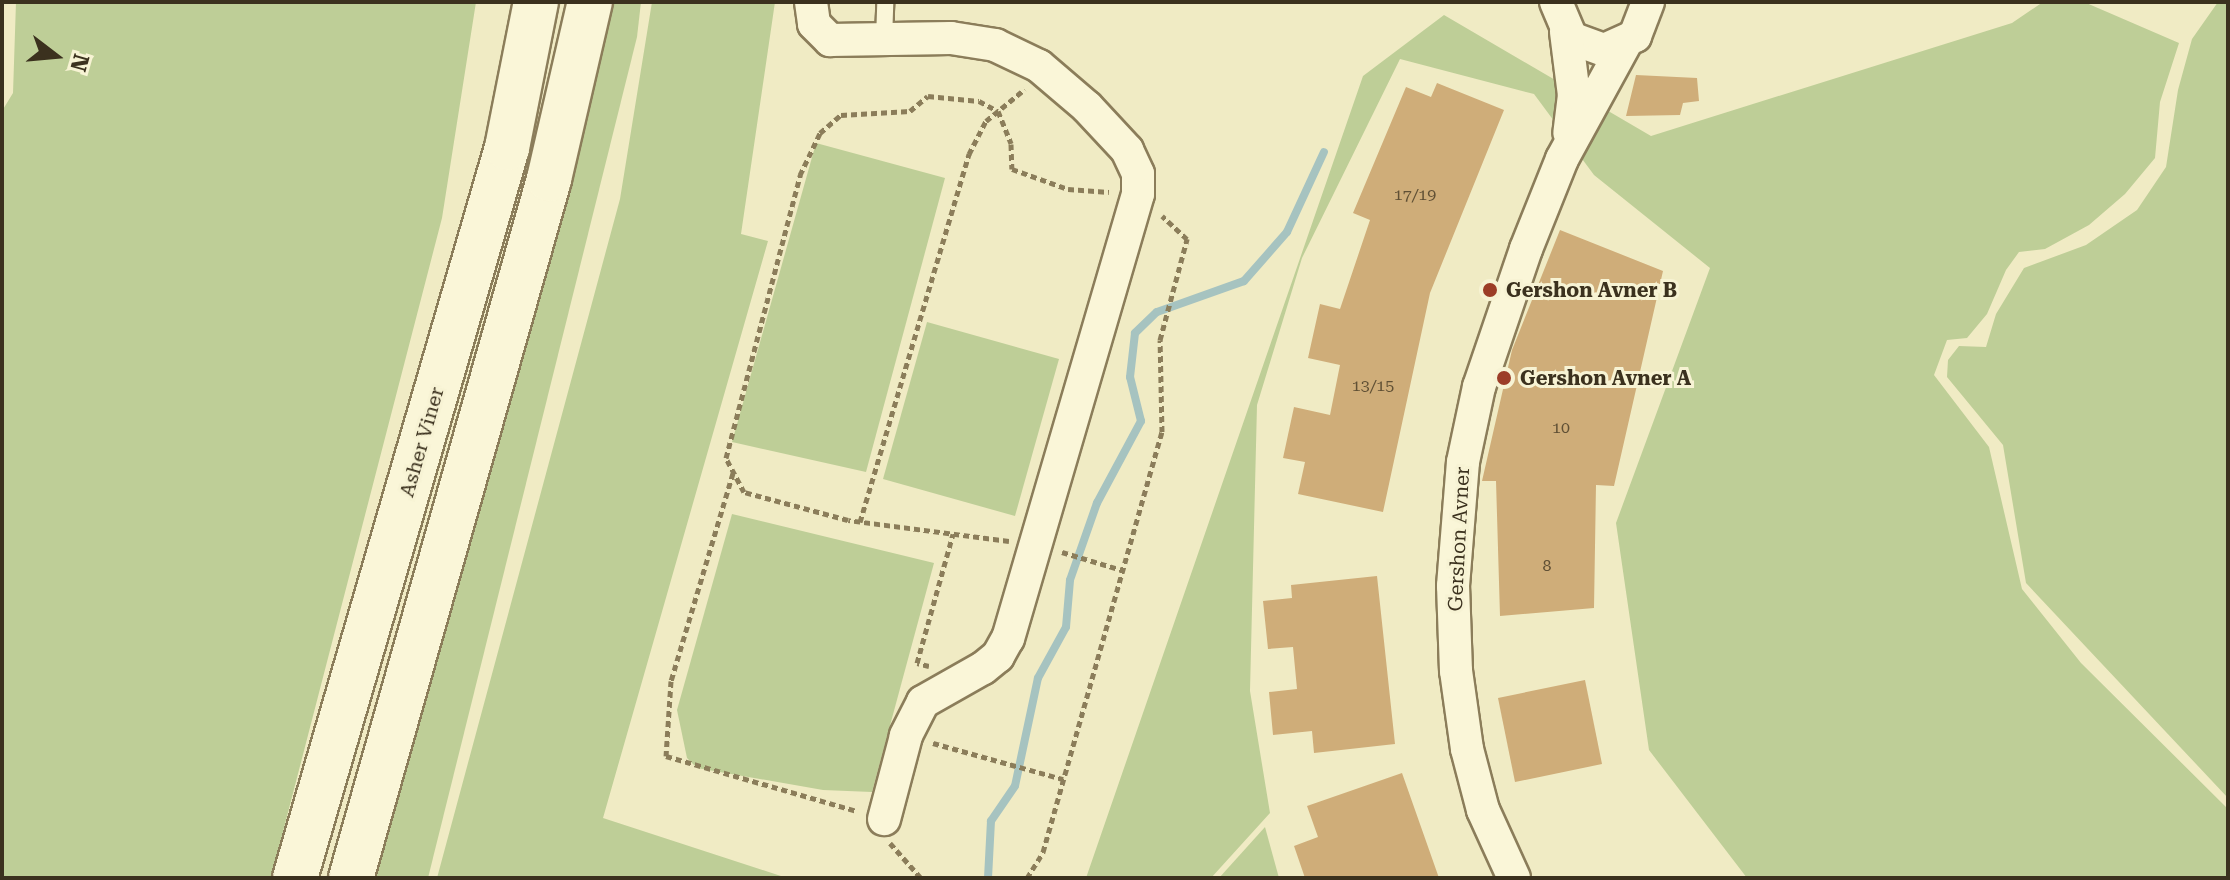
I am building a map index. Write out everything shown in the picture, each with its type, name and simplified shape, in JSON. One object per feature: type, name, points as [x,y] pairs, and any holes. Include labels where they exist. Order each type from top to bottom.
[{"type":"main road","name":"Asher Viner","points":[[295,878],[507,148],[536,2]]},
{"type":"main road","points":[[351,878],[549,179],[590,2]]},
{"type":"street","points":[[811,2],[814,24],[830,40],[951,38],[995,45],[1046,72],[1127,150],[1138,174],[1138,194],[1008,638],[998,656],[923,702],[906,736],[884,819]]},
{"type":"street","name":"Gershon Avner","points":[[1514,878],[1483,810],[1467,749],[1456,671],[1458,506],[1479,387],[1503,308],[1562,159],[1625,44],[1644,24],[1648,2]]},
{"type":"street","points":[[1558,11],[1590,48],[1625,44]]},
{"type":"street","name":"Gershon Avner","points":[[1558,11],[1574,95],[1562,159]]},
{"type":"lane","points":[[884,40],[885,2]]},
{"type":"path","points":[[860,522],[969,154],[986,121],[1046,72]]},
{"type":"path","points":[[1027,878],[1043,852],[1162,432],[1164,392],[1160,340],[1187,239],[1138,194],[1068,189],[1012,169],[1011,144],[998,111],[979,101],[928,96],[910,111],[841,115],[820,133],[800,175],[726,458],[744,492],[860,522],[1035,544],[1122,570]]},
{"type":"path","points":[[733,472],[671,681],[666,756],[884,819]]},
{"type":"path","points":[[953,534],[917,663],[968,675]]},
{"type":"path","points":[[906,736],[1063,779]]},
{"type":"path","points":[[894,853],[921,878]]},
{"type":"green space","points":[[16,2],[476,2],[442,218],[271,878],[2,878],[2,111],[13,93]]},
{"type":"green space","points":[[598,2],[641,2],[637,37],[428,878],[370,878]]},
{"type":"green space","points":[[652,2],[775,2],[741,234],[768,241],[603,818],[787,878],[437,878],[620,199]]},
{"type":"green space","points":[[2043,2],[2084,2],[2179,43],[2160,102],[2155,158],[2125,194],[2089,225],[2045,249],[2019,252],[2006,270],[1987,314],[1967,338],[1947,340],[1934,375],[1989,447],[2022,589],[2081,663],[2228,809],[2228,878],[1747,878],[1649,750],[1616,523],[1710,268],[1594,175],[1534,94],[1400,59],[1302,258],[1257,405],[1250,691],[1270,813],[1211,878],[1086,878],[1363,76],[1444,15],[1651,136],[2012,23]]},
{"type":"green space","points":[[2218,2],[2228,2],[2228,798],[2026,583],[2003,445],[1947,377],[1948,360],[1959,346],[1986,347],[1996,314],[2024,268],[2086,245],[2137,210],[2166,167],[2178,90],[2192,39]]},
{"type":"green space","points":[[816,143],[945,178],[866,472],[732,442]]},
{"type":"green space","points":[[927,322],[1059,359],[1015,516],[883,479]]},
{"type":"green space","points":[[732,514],[934,563],[872,792],[823,790],[697,768],[687,758],[677,710]]},
{"type":"green space","points":[[1265,827],[1279,878],[1219,878]]},
{"type":"building","points":[[1636,75],[1697,78],[1699,101],[1683,103],[1680,115],[1626,116]]},
{"type":"building","points":[[1437,83],[1504,110],[1430,293],[1383,512],[1298,494],[1305,462],[1283,458],[1294,407],[1330,415],[1340,365],[1308,358],[1320,304],[1340,309],[1370,220],[1353,213],[1406,87],[1431,97]]},
{"type":"building","points":[[1560,230],[1663,271],[1614,486],[1596,485],[1594,608],[1500,616],[1496,481],[1482,481],[1512,350]]},
{"type":"building","points":[[1377,576],[1395,744],[1314,753],[1312,731],[1273,735],[1269,692],[1297,689],[1293,647],[1268,649],[1263,601],[1292,598],[1291,585]]},
{"type":"building","points":[[1585,680],[1602,764],[1515,782],[1498,698]]},
{"type":"building","points":[[1402,773],[1439,878],[1305,878],[1294,846],[1318,837],[1307,806]]},
{"type":"waterway","points":[[988,878],[991,821],[1015,786],[1038,678],[1066,627],[1070,580],[1097,503],[1141,421],[1130,377],[1135,333],[1157,312],[1244,281],[1287,232],[1324,152]]},
{"type":"place","name":"Gershon Avner B","points":[[1490,290]]},
{"type":"place","name":"Gershon Avner A","points":[[1504,378]]}]
